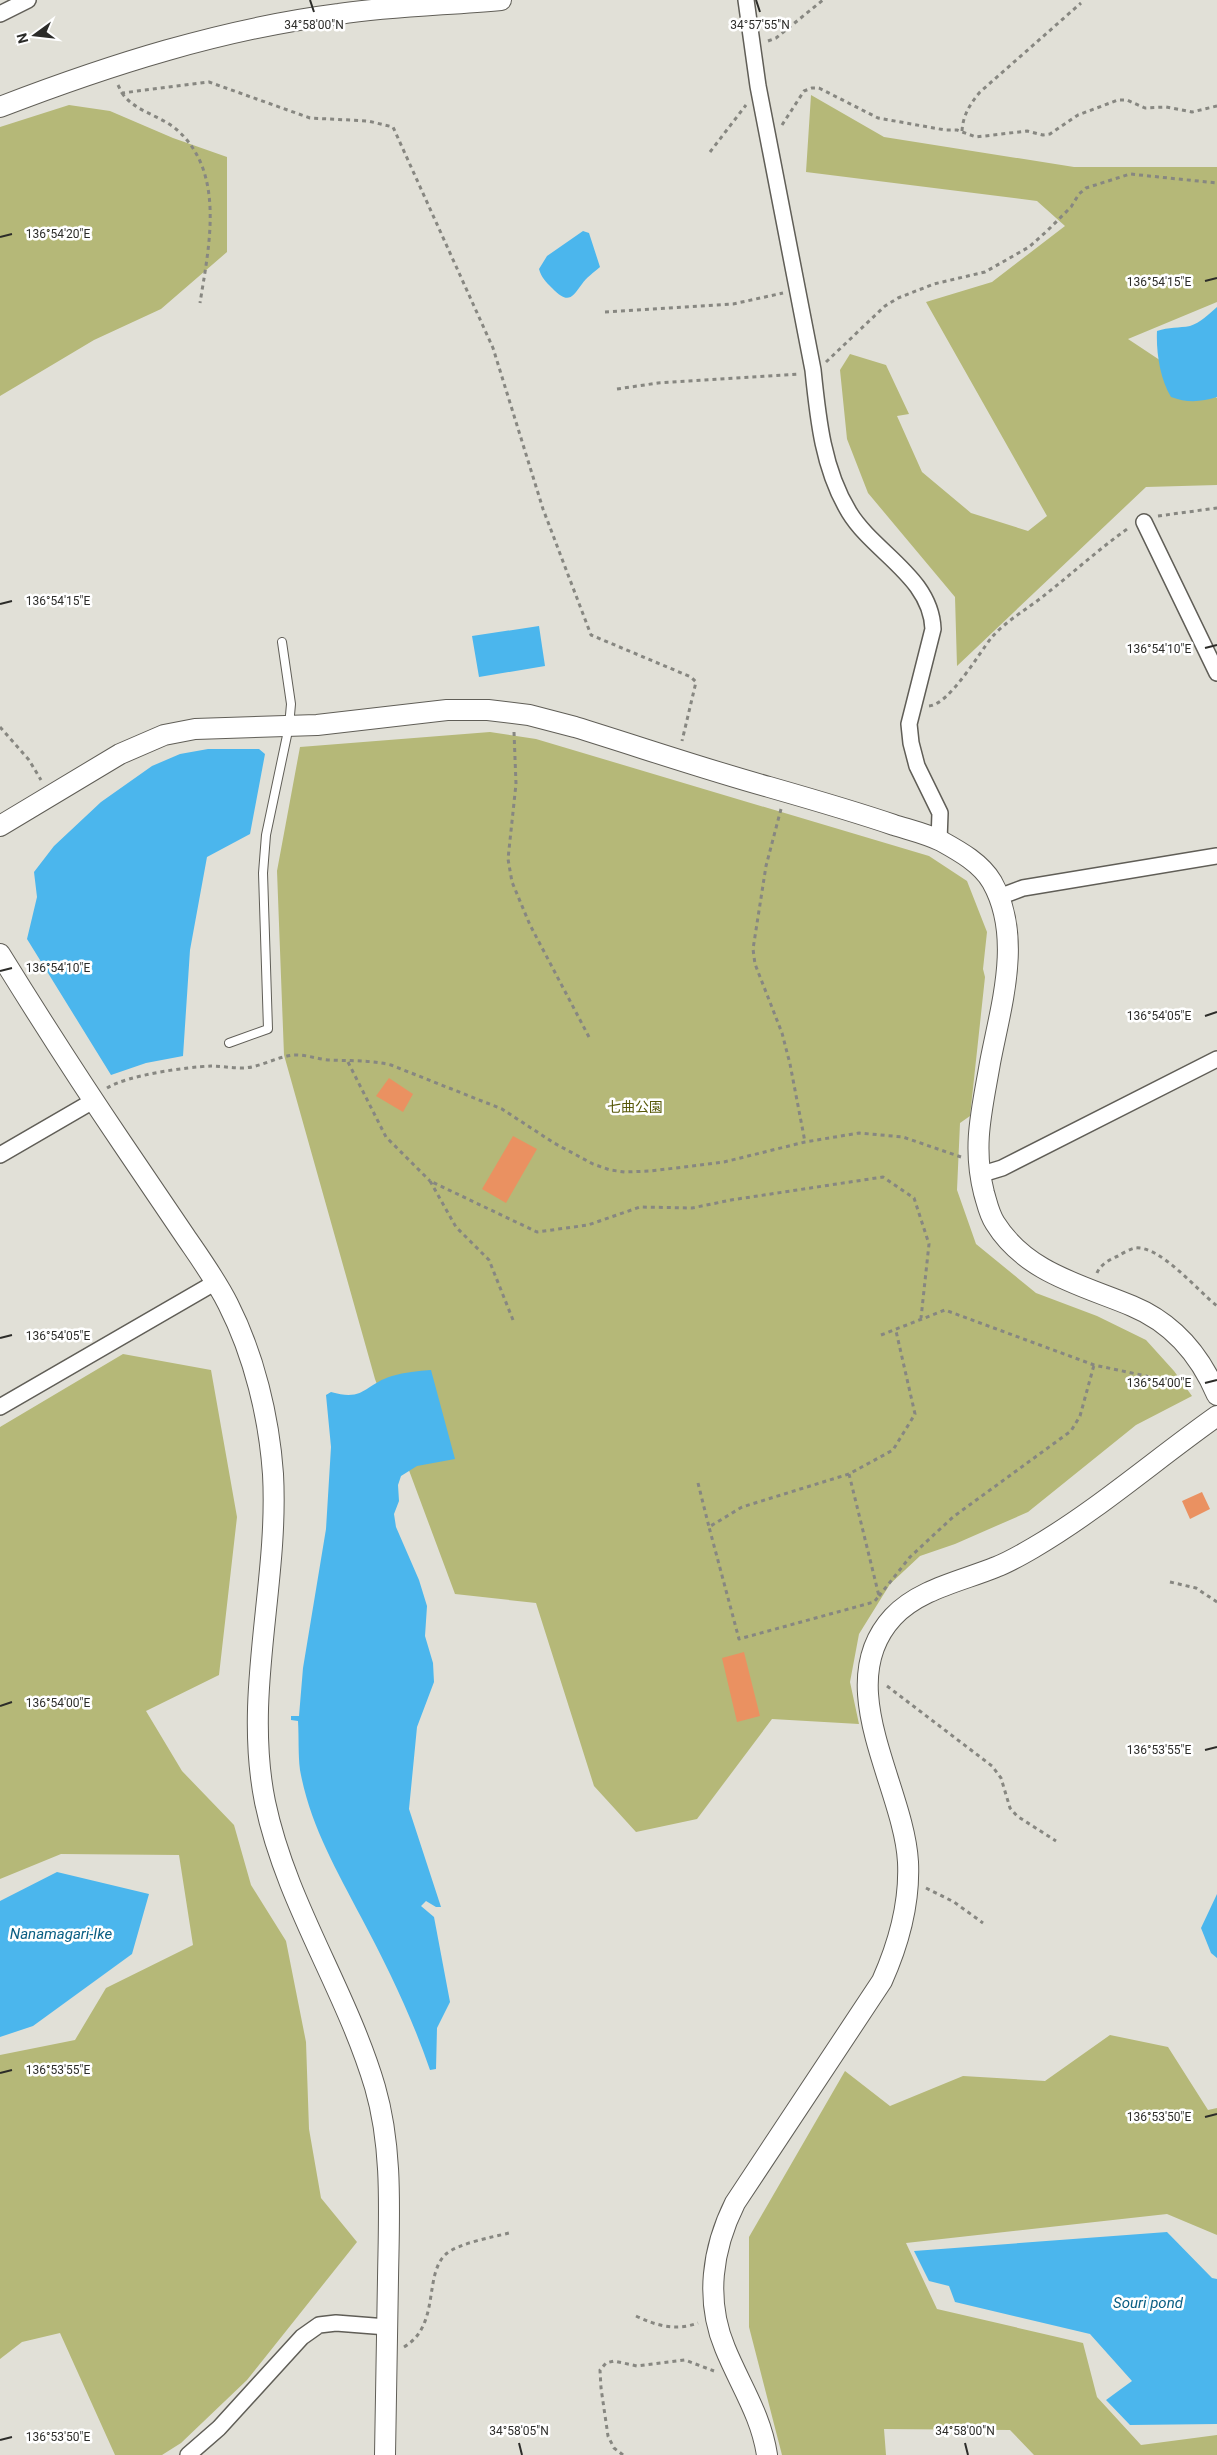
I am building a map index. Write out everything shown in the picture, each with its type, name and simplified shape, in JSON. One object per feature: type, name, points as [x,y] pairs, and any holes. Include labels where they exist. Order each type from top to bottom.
[{"type":"street","points":[[0,14],[28,0]]},
{"type":"street","points":[[0,107],[109,68],[194,43],[292,22],[340,14],[501,0]]},
{"type":"street","points":[[746,0],[759,94],[813,372],[822,441],[832,477],[860,528],[913,581],[930,607],[933,629],[909,724],[910,743],[916,766],[940,813],[940,841]]},
{"type":"street","points":[[1144,522],[1217,673]]},
{"type":"street","points":[[0,826],[120,754],[164,735],[195,729],[317,725],[447,710],[488,710],[575,727],[850,810],[940,841],[974,861],[991,880],[1006,918],[1007,971],[979,1120],[978,1167],[988,1208],[995,1223],[1011,1244],[1030,1262],[1062,1280],[1134,1307],[1168,1327],[1184,1341],[1198,1359],[1217,1395]]},
{"type":"street","points":[[998,897],[1023,888],[1217,856]]},
{"type":"street","points":[[0,954],[93,1101],[216,1282],[240,1330],[254,1373],[266,1422],[272,1472],[273,1525],[258,1697],[259,1755],[265,1802],[281,1860],[355,2026],[375,2089],[386,2134],[390,2194],[385,2455]]},
{"type":"street","points":[[978,1167],[1002,1168],[1217,1059]]},
{"type":"street","points":[[0,1155],[93,1101]]},
{"type":"street","points":[[0,1407],[216,1282]]},
{"type":"street","points":[[767,2455],[762,2428],[754,2407],[724,2346],[716,2317],[713,2288],[714,2266],[726,2220],[734,2203],[882,1981],[896,1950],[904,1921],[908,1862],[903,1833],[872,1724],[868,1693],[870,1664],[878,1638],[893,1617],[912,1601],[998,1567],[1034,1547],[1070,1524],[1217,1416]]},
{"type":"street","points":[[188,2455],[219,2428],[302,2337],[319,2325],[336,2323],[387,2336]]},
{"type":"lane","points":[[229,1042],[268,1029],[263,873],[266,835],[289,726],[291,704],[282,642]]},
{"type":"path","points":[[752,42],[763,42],[776,38],[823,0]]},
{"type":"path","points":[[962,131],[963,119],[970,104],[980,92],[1080,3]]},
{"type":"path","points":[[109,68],[122,93],[132,104],[174,128],[185,138],[200,165],[210,199],[210,222],[200,303]]},
{"type":"path","points":[[122,93],[209,82],[310,118],[368,122],[393,127],[493,348],[543,509],[591,635],[691,678],[696,682],[678,759]]},
{"type":"path","points":[[766,131],[782,125],[804,90],[812,88],[820,88],[878,118],[945,130],[962,131],[976,137],[1027,131],[1043,135],[1050,134],[1078,115],[1118,100],[1127,100],[1145,108],[1166,107],[1192,112],[1217,106]]},
{"type":"path","points":[[710,152],[737,115],[753,97],[759,94]]},
{"type":"path","points":[[617,389],[658,383],[813,372],[833,357],[885,306],[898,298],[934,284],[985,272],[1029,247],[1071,207],[1079,194],[1086,188],[1130,174],[1217,183]]},
{"type":"path","points":[[606,312],[733,304],[797,289]]},
{"type":"path","points":[[915,702],[934,706],[948,695],[993,636],[1080,568],[1105,544],[1135,524],[1160,515],[1217,508]]},
{"type":"path","points":[[516,714],[515,808],[508,859],[512,882],[530,925],[589,1037]]},
{"type":"path","points":[[0,727],[29,760],[50,796]]},
{"type":"path","points":[[786,792],[766,866],[754,949],[755,964],[782,1033],[788,1056],[804,1142]]},
{"type":"path","points":[[93,1101],[109,1087],[152,1074],[211,1066],[244,1068],[295,1055],[331,1060],[343,1059],[348,1062],[386,1136],[430,1181],[456,1227],[489,1260],[513,1320]]},
{"type":"path","points":[[348,1062],[372,1060],[391,1065],[477,1098],[502,1109],[554,1143],[593,1164],[610,1170],[625,1172],[651,1171],[724,1162],[804,1142],[841,1135],[873,1133],[903,1137],[955,1156],[978,1167]]},
{"type":"path","points":[[430,1181],[537,1232],[588,1225],[640,1207],[692,1208],[731,1200],[883,1177],[914,1198],[929,1244],[921,1318]]},
{"type":"path","points":[[1090,1292],[1098,1268],[1134,1248],[1144,1248],[1151,1250],[1179,1271],[1217,1306]]},
{"type":"path","points":[[881,1335],[896,1331],[921,1318],[945,1310],[1094,1365],[1146,1376],[1160,1382]]},
{"type":"path","points":[[709,1527],[742,1507],[849,1474],[892,1450],[915,1414],[896,1331]]},
{"type":"path","points":[[698,1483],[739,1639],[874,1602],[910,1557],[953,1517],[1071,1431],[1080,1416],[1094,1365]]},
{"type":"path","points":[[849,1474],[879,1596]]},
{"type":"path","points":[[1170,1582],[1196,1588],[1217,1602]]},
{"type":"path","points":[[869,1680],[884,1684],[992,1766],[1001,1778],[1010,1808],[1017,1816],[1056,1841]]},
{"type":"path","points":[[907,1886],[924,1888],[938,1893],[983,1923]]},
{"type":"path","points":[[387,2336],[405,2346],[416,2339],[426,2318],[436,2273],[440,2262],[446,2254],[455,2248],[509,2233]]},
{"type":"path","points":[[636,2316],[654,2324],[670,2328],[691,2326],[716,2317]]},
{"type":"path","points":[[623,2455],[614,2448],[608,2436],[600,2370],[606,2363],[614,2361],[637,2366],[685,2360],[718,2372],[734,2368]]},
{"type":"green space","points":[[811,95],[884,137],[1074,167],[1217,167],[1217,302],[1128,339],[1217,398],[1217,485],[1146,487],[957,666],[955,597],[868,493],[847,439],[840,370],[850,354],[886,365],[909,414],[897,416],[922,472],[971,513],[1028,531],[1047,516],[926,302],[992,282],[1065,226],[1037,201],[806,172]]},
{"type":"green space","points":[[69,105],[110,111],[173,138],[227,157],[227,252],[161,309],[94,340],[0,396],[0,127]]},
{"type":"green space","name":"七曲公園","points":[[490,732],[536,739],[929,856],[967,881],[987,932],[983,969],[985,977],[970,1116],[960,1123],[957,1190],[976,1244],[1036,1293],[1097,1316],[1146,1340],[1174,1371],[1192,1396],[1136,1425],[1028,1512],[955,1544],[920,1556],[890,1584],[859,1634],[850,1682],[859,1724],[772,1719],[697,1819],[636,1832],[594,1786],[536,1603],[455,1594],[375,1379],[284,1055],[277,871],[300,747]]},
{"type":"green space","points":[[123,1354],[211,1370],[237,1517],[219,1675],[146,1711],[182,1771],[234,1825],[251,1885],[286,1941],[306,2042],[309,2129],[321,2198],[357,2242],[247,2380],[181,2443],[162,2455],[115,2455],[60,2333],[22,2342],[0,2359],[0,2055],[75,2040],[106,1988],[193,1945],[179,1855],[61,1854],[0,1879],[0,1427]]},
{"type":"green space","points":[[1110,2035],[1168,2047],[1208,2110],[1217,2108],[1217,2235],[1167,2214],[906,2243],[937,2309],[1083,2343],[1097,2397],[1141,2445],[1217,2435],[1217,2455],[1034,2455],[1010,2430],[884,2429],[886,2455],[782,2455],[749,2327],[749,2237],[845,2071],[890,2106],[963,2076],[1045,2081]]},
{"type":"water","points":[[583,231],[589,233],[600,267],[572,296],[566,298],[557,293],[548,284],[542,277],[539,269],[547,256]]},
{"type":"water","points":[[1217,307],[1217,397],[1194,401],[1171,397],[1164,382],[1160,365],[1157,331],[1194,325]]},
{"type":"water","points":[[539,626],[545,666],[479,677],[472,636]]},
{"type":"water","points":[[208,749],[259,749],[265,754],[250,834],[207,857],[190,950],[183,1056],[146,1063],[111,1075],[27,939],[37,897],[34,872],[54,846],[101,802],[152,766],[180,754]]},
{"type":"water","points":[[431,1370],[455,1459],[417,1466],[401,1476],[398,1485],[399,1501],[394,1514],[396,1527],[419,1580],[427,1606],[425,1636],[433,1663],[434,1682],[417,1727],[409,1809],[441,1907],[436,1907],[426,1901],[421,1906],[434,1917],[450,2002],[437,2028],[436,2069],[430,2070],[399,1992],[333,1864],[317,1828],[304,1790],[300,1770],[298,1721],[291,1720],[291,1716],[299,1716],[303,1668],[326,1529],[331,1447],[326,1395],[331,1392],[351,1395],[364,1391],[383,1379],[392,1376]]},
{"type":"water","name":"Nanamagari-Ike","points":[[57,1872],[149,1894],[132,1954],[33,2026],[0,2037],[0,1901]]},
{"type":"water","points":[[1217,1894],[1217,1958],[1211,1953],[1201,1928]]},
{"type":"water","name":"Souri pond","points":[[1167,2232],[1212,2278],[1217,2279],[1217,2424],[1130,2425],[1106,2400],[1132,2381],[1090,2334],[955,2302],[949,2286],[929,2281],[914,2251]]},
{"type":"building","points":[[389,1078],[413,1094],[403,1112],[376,1096]]},
{"type":"building","points":[[513,1136],[537,1149],[506,1203],[482,1189]]},
{"type":"building","points":[[1202,1492],[1210,1509],[1190,1519],[1182,1501]]},
{"type":"building","points":[[744,1652],[760,1716],[737,1722],[722,1658]]}]
